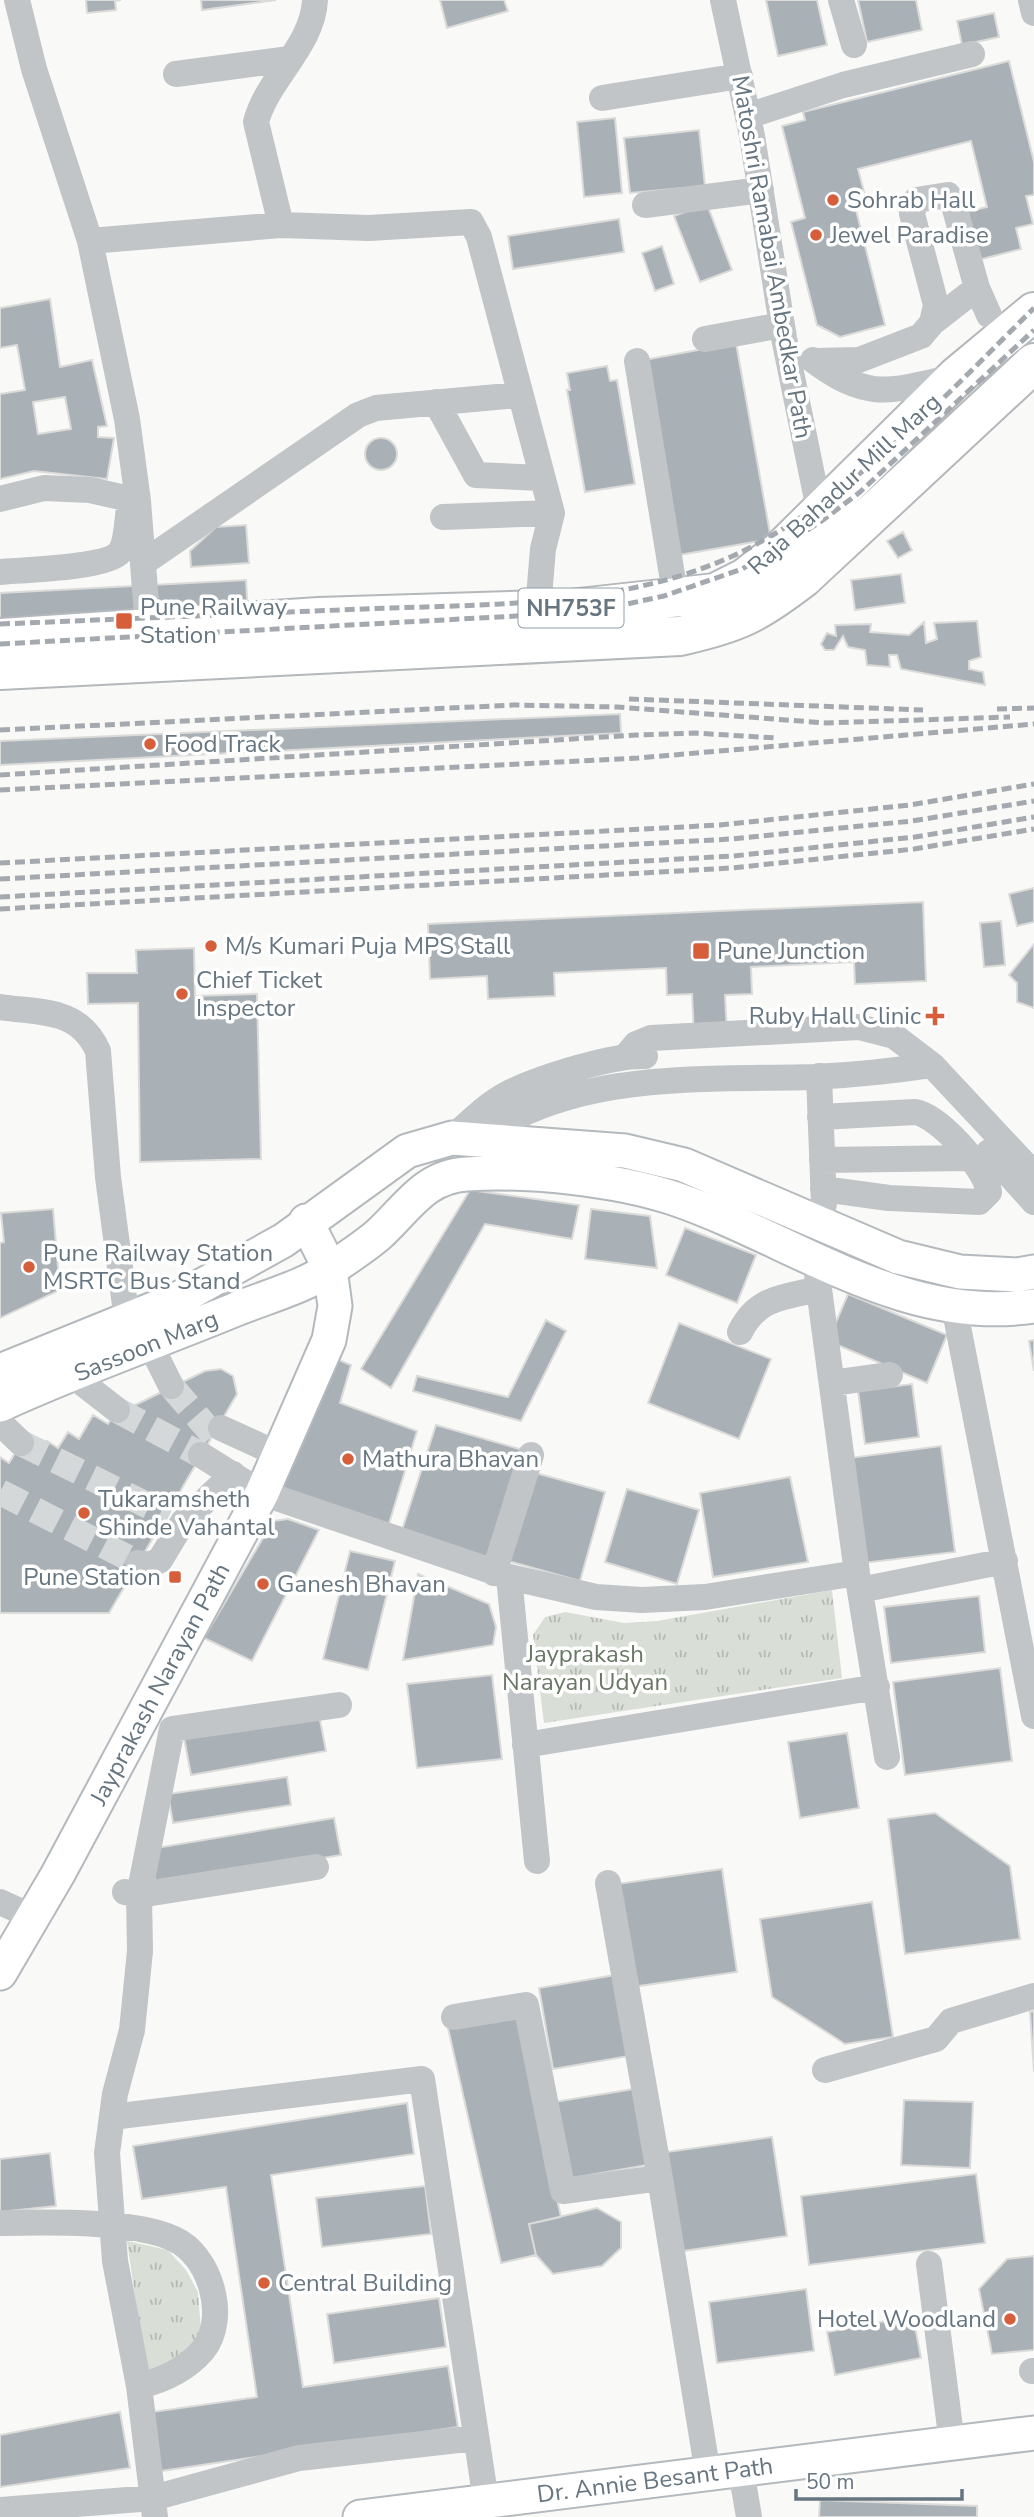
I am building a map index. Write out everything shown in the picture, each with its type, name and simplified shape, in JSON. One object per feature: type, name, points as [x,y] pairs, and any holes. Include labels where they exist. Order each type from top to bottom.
[{"type":"highway","name":"Raja Bahadur Mill Marg","points":[[0,638],[319,617],[538,609],[676,599],[715,593],[746,579],[820,514],[957,376],[1034,312]]},
{"type":"highway","name":"Raja Bahadur Mill Marg","points":[[0,670],[680,636],[730,624],[764,608],[803,578],[1034,363]]},
{"type":"main road","name":"Sassoon Marg","points":[[0,1371],[178,1299],[284,1240],[306,1221],[407,1151],[465,1139]]},
{"type":"main road","points":[[465,1139],[625,1151],[684,1165],[898,1257],[960,1272],[1017,1275],[1034,1272]]},
{"type":"main road","name":"Sassoon Marg","points":[[0,1405],[330,1269],[377,1235],[411,1199],[432,1182],[465,1174],[512,1174],[619,1185],[673,1198],[817,1274],[954,1306],[1014,1309],[1034,1306]]},
{"type":"main road","name":"Jayprakash Narayan Path","points":[[0,1973],[33,1917],[272,1472],[329,1340],[335,1306],[330,1269],[306,1221]]},
{"type":"main road","name":"Dr. Annie Besant Path","points":[[360,2517],[1034,2433]]},
{"type":"street","points":[[17,0],[34,69],[90,241],[127,419],[148,628]]},
{"type":"street","points":[[281,225],[256,122],[260,106],[302,40],[315,0]]},
{"type":"street","name":"Matoshri Ramabai Ambedkar Path","points":[[723,0],[748,116],[783,331],[820,514]]},
{"type":"street","points":[[841,0],[853,45]]},
{"type":"street","points":[[1031,0],[1034,13]]},
{"type":"street","points":[[748,116],[843,85],[972,54]]},
{"type":"street","points":[[176,74],[290,58]]},
{"type":"street","points":[[602,98],[740,76]]},
{"type":"street","points":[[645,205],[761,190]]},
{"type":"street","points":[[932,323],[936,305],[912,214],[916,200],[948,195],[977,288],[989,315]]},
{"type":"street","points":[[90,241],[281,225],[369,228],[471,222],[479,237],[552,513],[543,549],[538,609]]},
{"type":"street","points":[[815,361],[859,360],[921,336],[932,323],[977,288]]},
{"type":"street","points":[[705,340],[783,331],[839,379],[875,390],[888,391],[957,376]]},
{"type":"street","points":[[637,361],[676,599]]},
{"type":"street","points":[[143,564],[358,415],[376,408],[519,395]]},
{"type":"street","points":[[436,402],[476,475],[542,478]]},
{"type":"street","points":[[0,499],[44,488],[90,491],[134,501]]},
{"type":"street","points":[[0,572],[69,568],[116,555],[122,547],[134,501]]},
{"type":"street","points":[[443,517],[552,513]]},
{"type":"street","points":[[0,1007],[50,1014],[78,1022],[90,1034],[98,1051],[108,1177],[127,1320]]},
{"type":"street","points":[[465,1139],[498,1099],[572,1069],[627,1055],[862,1043],[876,1033],[894,1036],[1034,1202]]},
{"type":"street","points":[[465,1139],[537,1106],[622,1084],[651,1080],[819,1076],[922,1067],[1034,1174]]},
{"type":"street","points":[[819,1076],[825,1224]]},
{"type":"street","points":[[820,1117],[915,1112],[927,1114],[969,1157],[988,1185],[989,1192],[979,1202],[888,1198],[824,1189]]},
{"type":"street","points":[[822,1160],[969,1157]]},
{"type":"street","points":[[740,1332],[749,1313],[817,1274],[859,1582],[887,1757]]},
{"type":"street","points":[[954,1306],[1005,1561],[1028,1647],[1034,1716]]},
{"type":"street","points":[[157,1342],[177,1383]]},
{"type":"street","points":[[72,1375],[117,1410]]},
{"type":"street","points":[[832,1383],[890,1375]]},
{"type":"street","points":[[0,1423],[21,1443]]},
{"type":"street","points":[[233,1474],[213,1440],[272,1472],[502,1575],[596,1597],[642,1601],[705,1597],[859,1582],[1005,1561]]},
{"type":"street","points":[[531,1455],[502,1575],[525,1745],[537,1861]]},
{"type":"street","points":[[138,1563],[150,1565],[160,1560],[176,1519],[233,1474],[272,1472]]},
{"type":"street","points":[[525,1745],[877,1687]]},
{"type":"street","points":[[154,2508],[139,2386],[115,2260],[107,2185],[112,2117],[132,2029],[140,1951],[131,1893],[172,1729],[339,1705]]},
{"type":"street","points":[[131,1893],[316,1867]]},
{"type":"street","points":[[608,1883],[708,2474]]},
{"type":"street","points":[[0,1902],[33,1917]]},
{"type":"street","points":[[825,2070],[936,2039],[951,2021],[1034,1996]]},
{"type":"street","points":[[454,2017],[526,2005],[562,2191],[660,2178]]},
{"type":"street","points":[[112,2117],[422,2079],[486,2501]]},
{"type":"street","points":[[0,2223],[154,2231],[176,2239],[199,2260],[211,2290],[214,2309],[204,2348],[172,2375],[139,2386]]},
{"type":"street","points":[[929,2264],[952,2444]]},
{"type":"street","points":[[0,2510],[154,2508],[299,2458],[477,2438]]},
{"type":"street","points":[[741,2470],[749,2517]]},
{"type":"green space","name":"Jayprakash Narayan Udyan","points":[[832,1590],[842,1678],[544,1723],[533,1635],[545,1617],[565,1612],[624,1623],[657,1621]]},
{"type":"green space","points":[[127,2241],[168,2250],[186,2270],[198,2292],[201,2330],[183,2361],[146,2372]]},
{"type":"building","points":[[86,0],[121,0],[115,1],[116,10],[87,13]]},
{"type":"building","points":[[201,0],[276,0],[202,10]]},
{"type":"building","points":[[440,0],[504,0],[508,11],[447,28]]},
{"type":"building","points":[[766,0],[817,0],[827,45],[778,56]]},
{"type":"building","points":[[858,0],[916,0],[922,30],[867,42]]},
{"type":"building","points":[[994,13],[999,37],[962,45],[957,21]]},
{"type":"building","name":"Sohrab Hall","points":[[1009,61],[1034,162],[1034,195],[1026,196],[1033,224],[1016,228],[1021,249],[978,260],[966,212],[987,207],[971,141],[858,169],[867,203],[855,206],[885,325],[840,337],[817,325],[791,222],[805,218],[782,126],[805,120],[803,112]]},
{"type":"building","points":[[615,118],[622,193],[584,197],[577,122]]},
{"type":"building","points":[[699,130],[705,186],[630,193],[624,138]]},
{"type":"building","points":[[707,204],[732,270],[700,282],[674,216]]},
{"type":"building","points":[[619,219],[624,252],[513,269],[508,236]]},
{"type":"building","points":[[662,246],[674,284],[655,291],[642,253]]},
{"type":"building","points":[[50,299],[60,367],[92,360],[107,426],[98,427],[98,437],[114,438],[107,479],[34,471],[0,479],[0,394],[25,390],[17,345],[0,348],[0,308]],"holes":[[[65,397],[71,429],[38,434],[33,402]]]},
{"type":"building","points":[[736,343],[771,539],[679,555],[644,360]]},
{"type":"building","points":[[607,366],[610,381],[617,380],[635,484],[585,492],[567,390],[570,390],[567,373]]},
{"type":"building","points":[[381,438],[392,443],[397,454],[392,465],[381,470],[370,465],[365,454],[370,443]]},
{"type":"building","points":[[246,525],[249,563],[191,567],[190,551],[216,527]]},
{"type":"building","points":[[903,532],[912,550],[898,558],[887,541]]},
{"type":"building","points":[[901,574],[905,603],[855,610],[851,580]]},
{"type":"building","name":"Pune Railway Station","points":[[246,580],[250,649],[0,663],[0,593]]},
{"type":"building","points":[[977,621],[981,657],[969,661],[969,669],[983,672],[985,685],[901,669],[897,655],[889,655],[890,667],[867,665],[865,650],[848,647],[843,636],[834,650],[825,650],[821,644],[827,633],[836,636],[835,625],[871,624],[870,632],[909,635],[924,622],[926,643],[937,639],[934,623]]},
{"type":"building","points":[[620,714],[621,733],[0,765],[0,741]]},
{"type":"building","points":[[1034,888],[1034,922],[1017,926],[1009,894]]},
{"type":"building","points":[[923,902],[926,981],[855,984],[854,962],[751,967],[752,994],[725,995],[727,1032],[694,1034],[692,994],[667,995],[666,968],[554,973],[555,996],[488,999],[487,976],[430,979],[428,924]]},
{"type":"building","points":[[1001,921],[1005,965],[984,967],[980,923]]},
{"type":"building","points":[[1034,944],[1034,1008],[1017,1002],[1017,983],[1009,975]]},
{"type":"building","points":[[194,948],[195,996],[257,994],[261,1159],[140,1162],[138,1003],[88,1004],[87,973],[137,973],[136,950]]},
{"type":"building","points":[[470,1190],[579,1205],[572,1239],[485,1224],[391,1388],[361,1369]]},
{"type":"building","name":"Pune Railway Station MSRTC Bus Stand","points":[[53,1209],[60,1290],[0,1318],[0,1243],[4,1242],[1,1213]]},
{"type":"building","points":[[591,1209],[650,1216],[657,1268],[585,1259]]},
{"type":"building","points":[[685,1228],[756,1255],[737,1303],[666,1275]]},
{"type":"building","points":[[848,1294],[947,1335],[927,1383],[828,1341]]},
{"type":"building","points":[[546,1320],[566,1331],[521,1421],[413,1391],[417,1376],[508,1397]]},
{"type":"building","points":[[679,1323],[771,1359],[739,1439],[648,1403]]},
{"type":"building","points":[[1034,1340],[1034,1371],[1029,1341]]},
{"type":"building","name":"Mathura Bhavan","points":[[334,1358],[351,1365],[340,1403],[417,1431],[388,1527],[275,1488]]},
{"type":"building","name":"Tukaramsheth Shinde Vahantal","points":[[221,1369],[233,1376],[237,1394],[109,1613],[0,1613],[0,1457],[9,1463],[21,1443],[39,1454],[47,1441],[58,1448],[68,1432],[79,1439],[93,1415],[108,1424],[122,1402],[131,1407],[205,1371]]},
{"type":"building","points":[[912,1384],[919,1437],[865,1444],[858,1391]]},
{"type":"building","points":[[436,1425],[523,1450],[493,1561],[402,1530]]},
{"type":"building","points":[[941,1446],[955,1552],[863,1563],[849,1458]]},
{"type":"building","points":[[532,1472],[605,1492],[580,1581],[508,1561]]},
{"type":"building","points":[[790,1477],[808,1562],[713,1577],[700,1493]]},
{"type":"building","points":[[627,1489],[699,1510],[677,1584],[605,1562]]},
{"type":"building","name":"Ganesh Bhavan","points":[[288,1519],[319,1530],[252,1661],[204,1638],[273,1521]]},
{"type":"building","points":[[350,1551],[395,1561],[368,1670],[323,1659]]},
{"type":"building","points":[[418,1574],[489,1604],[496,1627],[493,1645],[403,1660]]},
{"type":"building","points":[[979,1596],[985,1652],[891,1663],[884,1607]]},
{"type":"building","points":[[1000,1668],[1012,1761],[905,1775],[893,1682]]},
{"type":"building","points":[[492,1675],[502,1759],[417,1768],[407,1684]]},
{"type":"building","points":[[319,1715],[326,1751],[191,1775],[184,1738]]},
{"type":"building","points":[[847,1733],[859,1808],[800,1818],[788,1742]]},
{"type":"building","points":[[287,1777],[291,1805],[173,1823],[168,1794]]},
{"type":"building","points":[[935,1813],[1010,1866],[1020,1939],[905,1954],[888,1819]]},
{"type":"building","points":[[334,1818],[341,1855],[156,1886],[150,1849]]},
{"type":"building","points":[[722,1869],[737,1972],[632,1987],[617,1884]]},
{"type":"building","points":[[872,1902],[893,2037],[845,2044],[772,1997],[760,1919]]},
{"type":"building","points":[[621,1974],[635,2055],[553,2069],[539,1988]]},
{"type":"building","points":[[1034,2011],[1034,2072],[1030,2012]]},
{"type":"building","points":[[516,2013],[561,2217],[529,2224],[536,2255],[501,2263],[448,2028]]},
{"type":"building","points":[[640,2088],[653,2164],[567,2179],[554,2102]]},
{"type":"building","points":[[904,2100],[973,2102],[970,2168],[901,2165]]},
{"type":"building","name":"Central Building","points":[[407,2103],[414,2154],[271,2175],[303,2387],[448,2366],[458,2427],[161,2471],[152,2412],[257,2397],[226,2187],[142,2199],[133,2146]]},
{"type":"building","points":[[772,2137],[787,2236],[683,2251],[667,2152]]},
{"type":"building","points":[[50,2153],[56,2206],[0,2212],[0,2159]]},
{"type":"building","points":[[976,2174],[985,2243],[809,2265],[801,2196]]},
{"type":"building","points":[[425,2186],[431,2234],[322,2247],[316,2198]]},
{"type":"building","points":[[597,2208],[621,2222],[621,2248],[602,2266],[553,2274],[536,2255],[529,2224]]},
{"type":"building","name":"Hotel Woodland","points":[[1034,2256],[1034,2350],[992,2354],[979,2289],[1007,2259]]},
{"type":"building","points":[[806,2289],[814,2351],[717,2363],[709,2302]]},
{"type":"building","points":[[439,2298],[446,2347],[334,2363],[327,2314]]},
{"type":"building","points":[[913,2316],[921,2358],[835,2375],[827,2332]]},
{"type":"building","points":[[120,2412],[130,2468],[0,2487],[0,2435]]},
{"type":"building","points":[[820,2500],[977,2506],[977,2517],[819,2517]]},
{"type":"tunnel","points":[[171,1386],[216,1438]]},
{"type":"tunnel","points":[[117,1410],[201,1455]]},
{"type":"tunnel","points":[[21,1443],[169,1516]]},
{"type":"tunnel","points":[[0,1492],[138,1563]]},
{"type":"railway","points":[[0,624],[506,604],[601,594],[648,585],[693,572],[737,554],[819,505],[895,443],[1034,308]]},
{"type":"railway","points":[[0,644],[590,612],[664,596],[742,569],[819,523],[860,492],[1034,330]]},
{"type":"railway","points":[[629,699],[923,710]]},
{"type":"railway","points":[[0,730],[513,705],[617,707],[826,723],[1010,717]]},
{"type":"railway","points":[[997,709],[1034,708]]},
{"type":"railway","points":[[0,790],[638,758],[1034,724]]},
{"type":"railway","points":[[0,775],[636,735],[695,733],[776,738]]},
{"type":"railway","points":[[0,863],[720,825],[910,805],[1034,784]]},
{"type":"railway","points":[[0,879],[731,839],[912,821],[1034,801]]},
{"type":"railway","points":[[0,897],[733,856],[915,837],[1034,817]]},
{"type":"railway","points":[[0,909],[731,868],[914,849],[1034,829]]},
{"type":"place","name":"Sohrab Hall","points":[[833,200]]},
{"type":"place","name":"Jewel Paradise","points":[[816,235]]},
{"type":"place","name":"Pune Railway Station","points":[[124,621]]},
{"type":"place","name":"Food Track","points":[[150,744]]},
{"type":"place","name":"M/s Kumari Puja MPS Stall","points":[[211,946]]},
{"type":"place","name":"Pune Junction","points":[[701,951]]},
{"type":"place","name":"Chief Ticket Inspector","points":[[182,994]]},
{"type":"place","name":"Ruby Hall Clinic","points":[[935,1016]]},
{"type":"place","name":"Pune Railway Station MSRTC Bus Stand","points":[[29,1267]]},
{"type":"place","name":"Mathura Bhavan","points":[[348,1459]]},
{"type":"place","name":"Tukaramsheth Shinde Vahantal","points":[[84,1513]]},
{"type":"place","name":"Pune Station","points":[[175,1577]]},
{"type":"place","name":"Ganesh Bhavan","points":[[263,1584]]},
{"type":"place","name":"Central Building","points":[[264,2283]]},
{"type":"place","name":"Hotel Woodland","points":[[1010,2319]]}]
